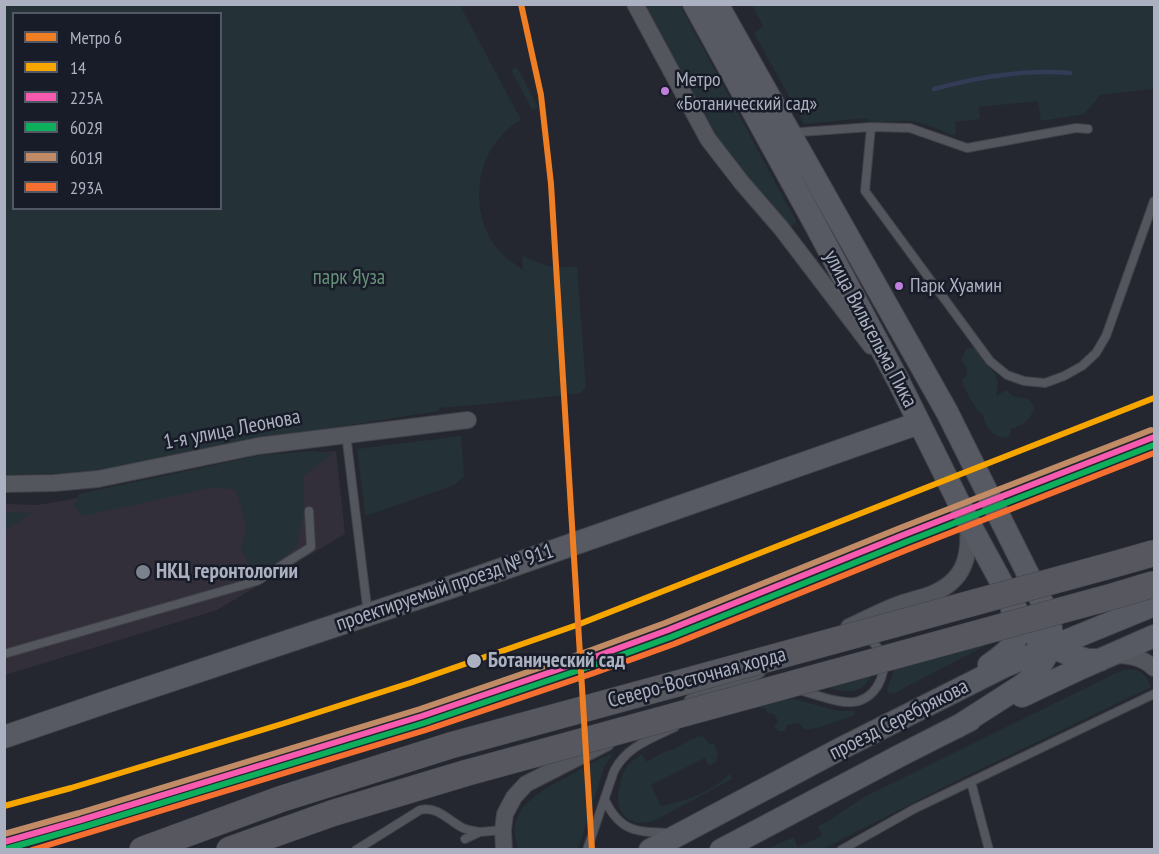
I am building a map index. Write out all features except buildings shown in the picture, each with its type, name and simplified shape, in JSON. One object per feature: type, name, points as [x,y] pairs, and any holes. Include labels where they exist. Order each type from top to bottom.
[{"type":"main road","name":"улица Вильгельма Пика","points":[[694,4],[815,224],[1017,611],[1036,637],[1051,647],[1088,660],[1106,658]]},
{"type":"main road","name":"улица Вильгельма Пика","points":[[717,4],[947,412],[1045,608],[1050,622],[1051,647]]},
{"type":"main road","name":"проектируемый проезд № 911","points":[[4,737],[451,587],[919,423]]},
{"type":"main road","points":[[1000,519],[1024,551],[1044,568],[1058,576],[1089,579],[1155,558]]},
{"type":"main road","name":"Северо-Восточная хорда","points":[[142,849],[281,799],[452,745],[1155,553]]},
{"type":"main road","name":"Северо-Восточная хорда","points":[[229,849],[333,813],[466,773],[1155,584]]},
{"type":"main road","points":[[950,693],[1010,649],[1017,637],[1018,629],[1006,591]]},
{"type":"main road","name":"проезд Серебрякова","points":[[650,849],[840,749],[1005,666],[1155,605]]},
{"type":"main road","name":"проезд Серебрякова","points":[[721,849],[957,727],[1155,636]]},
{"type":"main road","points":[[957,727],[1036,674],[1051,647]]},
{"type":"street","points":[[635,4],[708,139],[781,228],[899,382]]},
{"type":"street","points":[[781,228],[797,233],[825,219],[829,214],[829,204]]},
{"type":"street","name":"1-я улица Леонова","points":[[4,483],[54,483],[98,479],[258,446],[468,420]]},
{"type":"street","points":[[504,849],[505,814],[514,797],[526,784],[830,635],[899,604],[948,586],[958,575],[965,561],[969,543],[968,521]]},
{"type":"street","points":[[1106,658],[1125,655],[1136,657],[1155,668]]},
{"type":"lane","points":[[871,127],[865,191],[990,361],[1007,375],[1024,381],[1045,383],[1064,376],[1082,366],[1096,352],[1106,336],[1155,201]]},
{"type":"lane","points":[[791,138],[801,132],[871,127],[910,128],[967,148],[1076,128],[1088,129]]},
{"type":"lane","points":[[346,434],[368,615]]},
{"type":"lane","points":[[4,654],[257,580],[311,547],[309,511]]},
{"type":"lane","points":[[587,849],[614,771],[620,760],[631,750],[768,685],[785,686],[840,701],[859,701],[871,695],[880,682],[884,666],[879,650],[869,639],[858,634],[830,635]]},
{"type":"lane","points":[[841,849],[914,809],[1155,694]]},
{"type":"lane","points":[[971,782],[989,849]]},
{"type":"lane","points":[[605,800],[615,818],[629,828],[650,832],[681,833]]},
{"type":"lane","points":[[356,849],[420,810],[427,809],[438,811],[462,828],[480,832],[503,830]]},
{"type":"lane","points":[[465,839],[480,832]]},
{"type":"shaded area","name":"НКЦ геронтологии","points":[[336,451],[345,534],[217,610],[5,675],[5,504],[38,505],[264,457]]},
{"type":"green space","name":"парк Яуза","points":[[4,5],[460,5],[521,120],[503,134],[485,162],[479,195],[485,228],[493,243],[504,256],[523,270],[522,255],[548,266],[577,266],[586,387],[581,393],[439,408],[439,411],[221,445],[89,472],[5,475]]},
{"type":"green space","points":[[644,5],[680,5],[796,221],[795,224],[788,225],[715,134]]},
{"type":"green space","points":[[752,5],[1154,5],[1154,89],[1099,95],[1084,114],[1041,121],[1038,101],[979,107],[980,119],[955,122],[956,134],[952,135],[913,121],[874,122],[867,118],[804,124],[754,33],[763,26]]},
{"type":"green space","points":[[517,67],[538,107],[532,110],[511,70]]},
{"type":"green space","points":[[974,347],[995,374],[998,383],[996,396],[1006,390],[1013,396],[1029,399],[1035,408],[1026,422],[1011,429],[1010,436],[1002,438],[992,433],[962,384],[962,380],[967,375],[966,366],[961,360],[966,349]]},
{"type":"green space","points":[[461,436],[464,476],[455,485],[365,516],[357,449]]},
{"type":"green space","points":[[314,451],[333,454],[304,475],[304,512],[296,548],[257,575],[240,548],[247,529],[236,490],[215,487],[83,516],[74,507],[79,494],[262,455]]},
{"type":"green space","points":[[5,512],[32,513],[5,531]]},
{"type":"green space","points":[[994,641],[893,694],[888,693],[887,689],[893,673],[893,658]]},
{"type":"green space","points":[[1132,669],[1144,675],[1151,687],[952,783],[823,849],[766,849],[794,837],[798,847],[822,836],[818,826],[862,798],[1114,674]]},
{"type":"green space","points":[[872,674],[867,683],[854,691],[838,690],[813,683]]},
{"type":"green space","points":[[778,695],[839,711],[854,711],[855,714],[815,728],[804,729],[799,723],[787,725],[785,731],[778,731],[774,726],[778,721],[774,714],[767,713],[765,708],[760,708],[758,704]]},
{"type":"green space","points":[[703,736],[709,744],[714,744],[718,753],[716,762],[709,766],[705,758],[651,785],[661,806],[698,795],[730,774],[732,779],[656,820],[637,822],[624,816],[620,810],[618,794],[624,772],[629,764],[642,754],[646,761],[649,761],[692,739]]},
{"type":"green space","points":[[613,753],[604,768],[578,849],[519,849],[515,835],[515,823],[526,804],[545,789]]},
{"type":"waterway","points":[[934,89],[1001,75],[1036,72],[1070,73]]},
{"type":"metro line","name":"6","points":[[521,4],[541,95],[551,184],[592,850]]},
{"type":"transit line","name":"14","points":[[4,806],[285,723],[410,683],[577,625],[1154,398]]},
{"type":"transit line","name":"601Я","points":[[4,834],[420,709],[586,652],[665,623],[1151,430]]},
{"type":"transit line","name":"225А","points":[[4,842],[422,716],[589,659],[668,630],[1154,437]]},
{"type":"transit line","name":"602Я","points":[[6,849],[424,723],[591,666],[671,637],[1154,445]]},
{"type":"transit line","name":"293А","points":[[32,850],[426,730],[594,673],[674,644],[1154,453]]},
{"type":"place","name":"Метро «Ботанический сад»","points":[[665,91]]},
{"type":"place","name":"Парк Хуамин","points":[[899,286]]},
{"type":"place","name":"НКЦ геронтологии","points":[[143,572]]},
{"type":"place","name":"Ботанический сад","points":[[474,661]]}]
